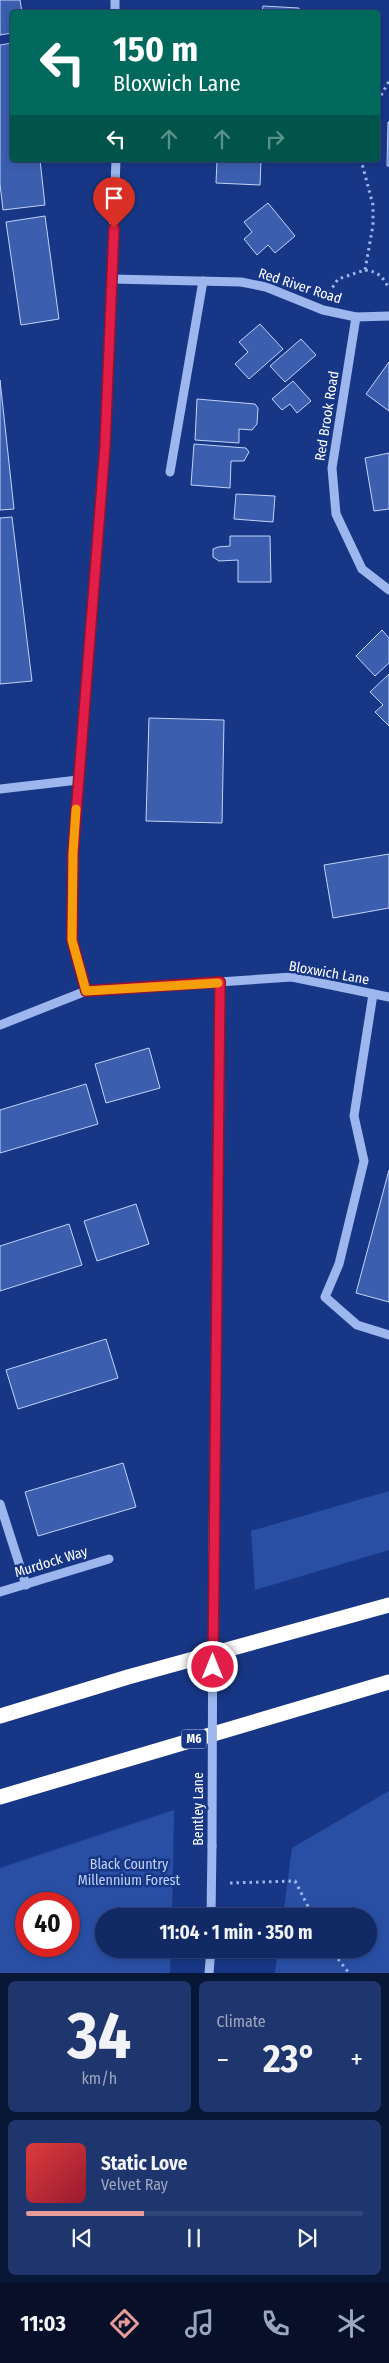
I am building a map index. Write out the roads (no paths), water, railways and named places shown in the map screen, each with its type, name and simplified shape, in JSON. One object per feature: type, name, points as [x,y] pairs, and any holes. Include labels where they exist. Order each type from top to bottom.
[{"type":"highway","points":[[0,1716],[128,1677],[389,1605]]},
{"type":"highway","name":"M6","points":[[0,1797],[389,1682]]},
{"type":"street","points":[[86,991],[72,940],[73,853],[105,446],[116,162]]},
{"type":"street","name":"Red River Road","points":[[112,279],[241,282],[266,287],[323,310],[356,317],[389,316]]},
{"type":"street","points":[[170,472],[203,282]]},
{"type":"street","name":"Red Brook Road","points":[[356,317],[332,468],[336,514],[362,569],[389,590]]},
{"type":"street","points":[[0,789],[78,780]]},
{"type":"street","name":"Bloxwich Lane","points":[[0,1025],[86,991],[292,978],[389,997]]},
{"type":"street","name":"Bentley Lane","points":[[211,1908],[220,982]]},
{"type":"street","points":[[373,994],[354,1116],[364,1161],[339,1264],[325,1297],[357,1325],[389,1335]]},
{"type":"street","points":[[0,1504],[26,1584]]},
{"type":"street","name":"Murdock Way","points":[[0,1592],[109,1559]]},
{"type":"street","points":[[209,1973],[210,1958]]},
{"type":"park label","name":"Black Country Millennium Forest","points":[[129,1872]]}]
